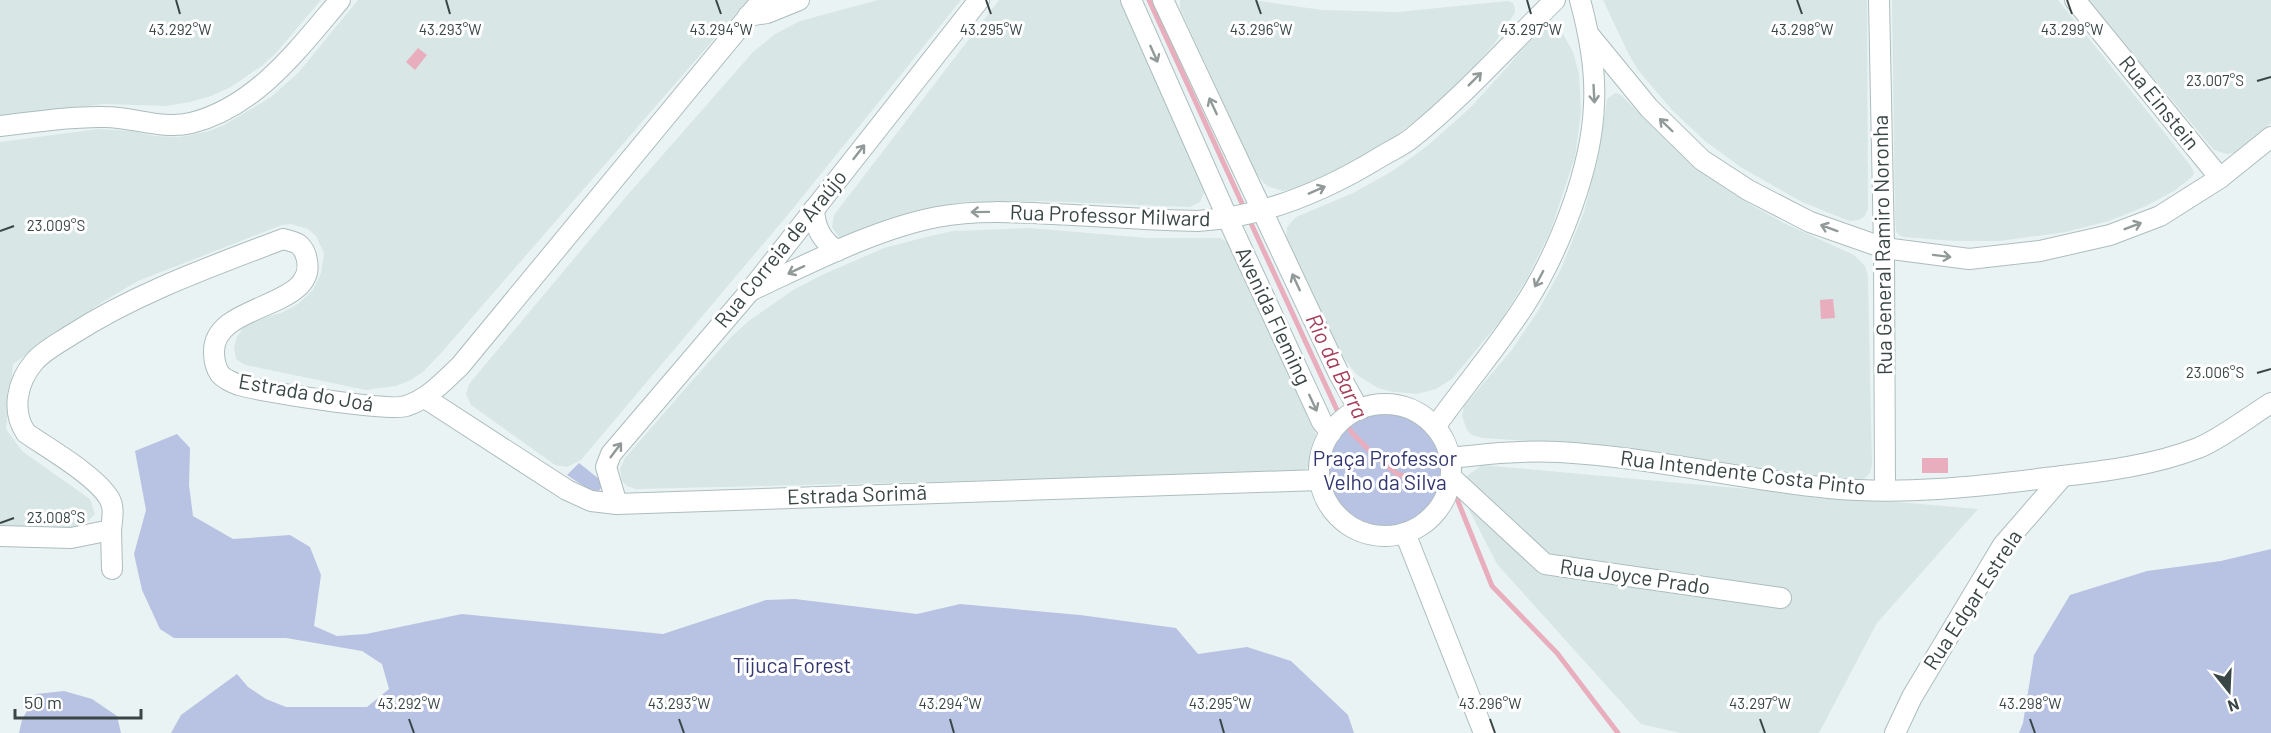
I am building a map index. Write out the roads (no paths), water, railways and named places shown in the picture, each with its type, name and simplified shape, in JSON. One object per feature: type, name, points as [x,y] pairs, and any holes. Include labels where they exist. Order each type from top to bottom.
[{"type":"street","points":[[0,126],[105,117],[161,124],[189,124],[222,113],[252,93],[282,67],[340,0]]},
{"type":"street","name":"Estrada do Joá","points":[[111,530],[113,514],[110,499],[96,482],[26,433],[21,426],[17,406],[20,387],[23,377],[35,361],[59,342],[103,314],[168,284],[282,239],[298,243],[304,250],[307,262],[301,285],[287,296],[249,312],[222,329],[214,346],[214,363],[220,375],[237,384],[263,390],[379,406],[403,407],[425,398],[460,366],[762,0]]},
{"type":"street","points":[[748,16],[767,13],[799,0]]},
{"type":"street","name":"Rua Correia de Araújo","points":[[616,504],[606,467],[611,454],[750,291],[979,0]]},
{"type":"street","name":"Avenida Fleming","points":[[1131,0],[1245,215],[1339,374],[1356,411]]},
{"type":"street","name":"Avenida Fleming","points":[[1163,0],[1322,422],[1332,431]]},
{"type":"street","name":"Rua Professor Milward","points":[[750,291],[837,251],[937,217],[970,213],[1014,212],[1182,221],[1245,215],[1300,197],[1357,172],[1412,138],[1454,100],[1554,0]]},
{"type":"street","points":[[1435,427],[1495,349],[1526,304],[1552,255],[1590,145],[1594,103],[1590,36],[1580,0]]},
{"type":"street","name":"Rua General Ramiro Noronha","points":[[1880,0],[1885,490]]},
{"type":"street","name":"Rua Einstein","points":[[2075,0],[2220,178]]},
{"type":"street","points":[[1590,36],[1649,108],[1702,160],[1748,190],[1810,222],[1884,248],[1969,259],[2040,251],[2110,235],[2160,216],[2220,178],[2271,137]]},
{"type":"street","points":[[814,209],[814,221],[820,236],[837,251]]},
{"type":"street","name":"Estrada Sorimã","points":[[425,398],[567,490],[591,501],[616,504],[1319,480]]},
{"type":"street","name":"Rua Intendente Costa Pinto","points":[[1449,476],[1500,453],[1558,452],[1653,461],[1829,488],[1885,490],[2006,483],[2149,463],[2200,447],[2271,403]]},
{"type":"street","points":[[1391,405],[1408,409],[1422,416],[1435,427],[1444,441],[1449,476],[1436,512],[1422,525],[1405,533],[1382,536],[1360,532],[1341,520],[1327,502],[1319,480],[1321,456],[1332,431],[1356,411],[1391,405]]},
{"type":"street","name":"Rua Joyce Prado","points":[[1449,476],[1545,564],[1781,598]]},
{"type":"street","name":"Rua Edgar Estrela","points":[[1895,733],[1912,697],[2003,545],[2063,476]]},
{"type":"street","points":[[0,536],[71,537],[111,530],[112,569]]},
{"type":"street","points":[[1405,533],[1484,733]]},
{"type":"waterway","name":"Rio da Barra","points":[[1149,0],[1245,210]]},
{"type":"waterway","name":"Rio da Barra","points":[[1249,219],[1337,410],[1352,433],[1397,474],[1453,489],[1492,586],[1557,653],[1618,733]]},
{"type":"park label","name":"Praça Professor Velho da Silva","points":[[1385,471]]},
{"type":"park label","name":"Tijuca Forest","points":[[792,666]]}]
